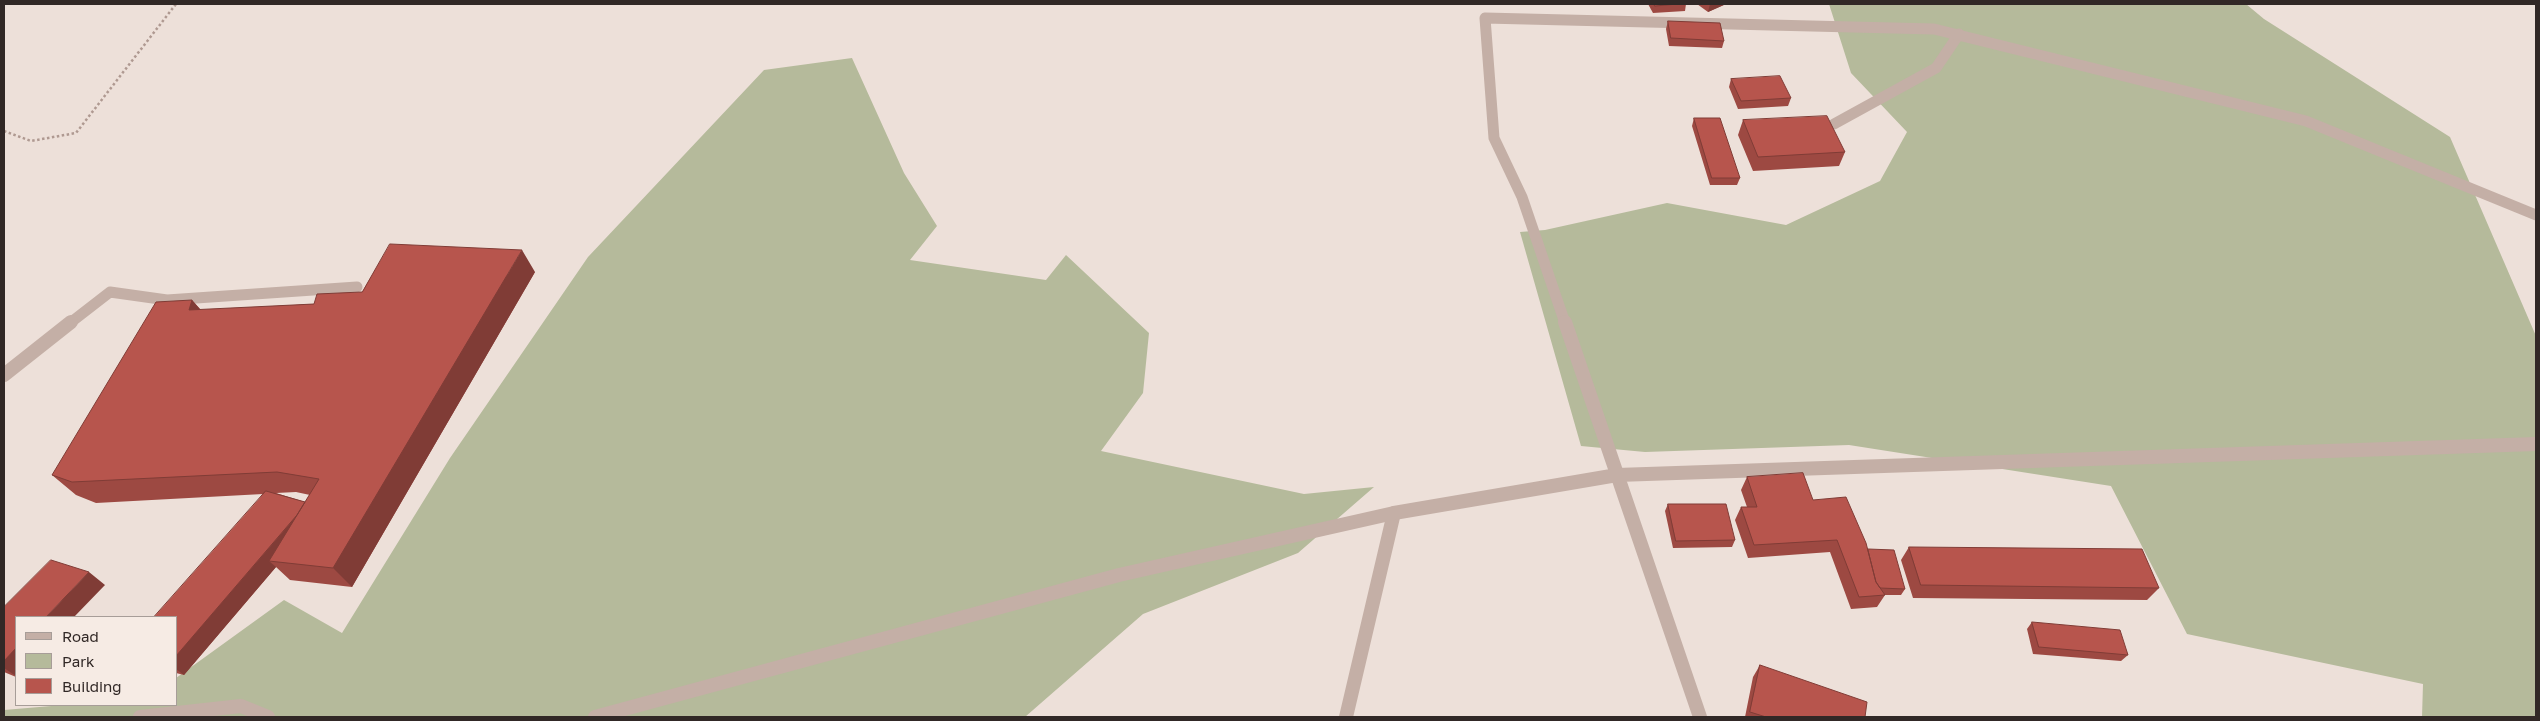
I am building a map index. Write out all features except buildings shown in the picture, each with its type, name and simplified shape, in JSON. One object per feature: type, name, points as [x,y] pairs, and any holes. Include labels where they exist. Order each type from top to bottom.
[{"type":"street","points":[[1700,717],[1522,197],[1494,138],[1485,18],[1934,28],[2306,121],[2536,215]]},
{"type":"street","points":[[1834,124],[1936,68],[1958,34]]},
{"type":"street","points":[[4,375],[110,292],[168,300],[357,287]]},
{"type":"street","points":[[595,717],[1119,574],[1394,513],[1617,475],[2536,444]]},
{"type":"street","points":[[1346,717],[1394,513]]},
{"type":"street","points":[[140,717],[241,706],[268,717]]},
{"type":"path","points":[[4,131],[31,140],[76,133],[176,4]]},
{"type":"green space","points":[[1829,4],[2246,4],[2264,19],[2450,137],[2536,336],[2536,717],[2422,717],[2423,684],[2187,634],[2111,486],[1849,445],[1645,452],[1581,446],[1520,232],[1545,230],[1667,203],[1786,225],[1880,181],[1907,132],[1851,73]]},
{"type":"green space","points":[[852,58],[904,173],[937,226],[910,260],[1046,280],[1066,255],[1149,333],[1143,393],[1101,451],[1304,494],[1374,487],[1298,553],[1143,614],[1025,717],[4,717],[4,710],[51,706],[178,706],[178,677],[284,600],[342,633],[450,458],[588,257],[764,70]]}]
